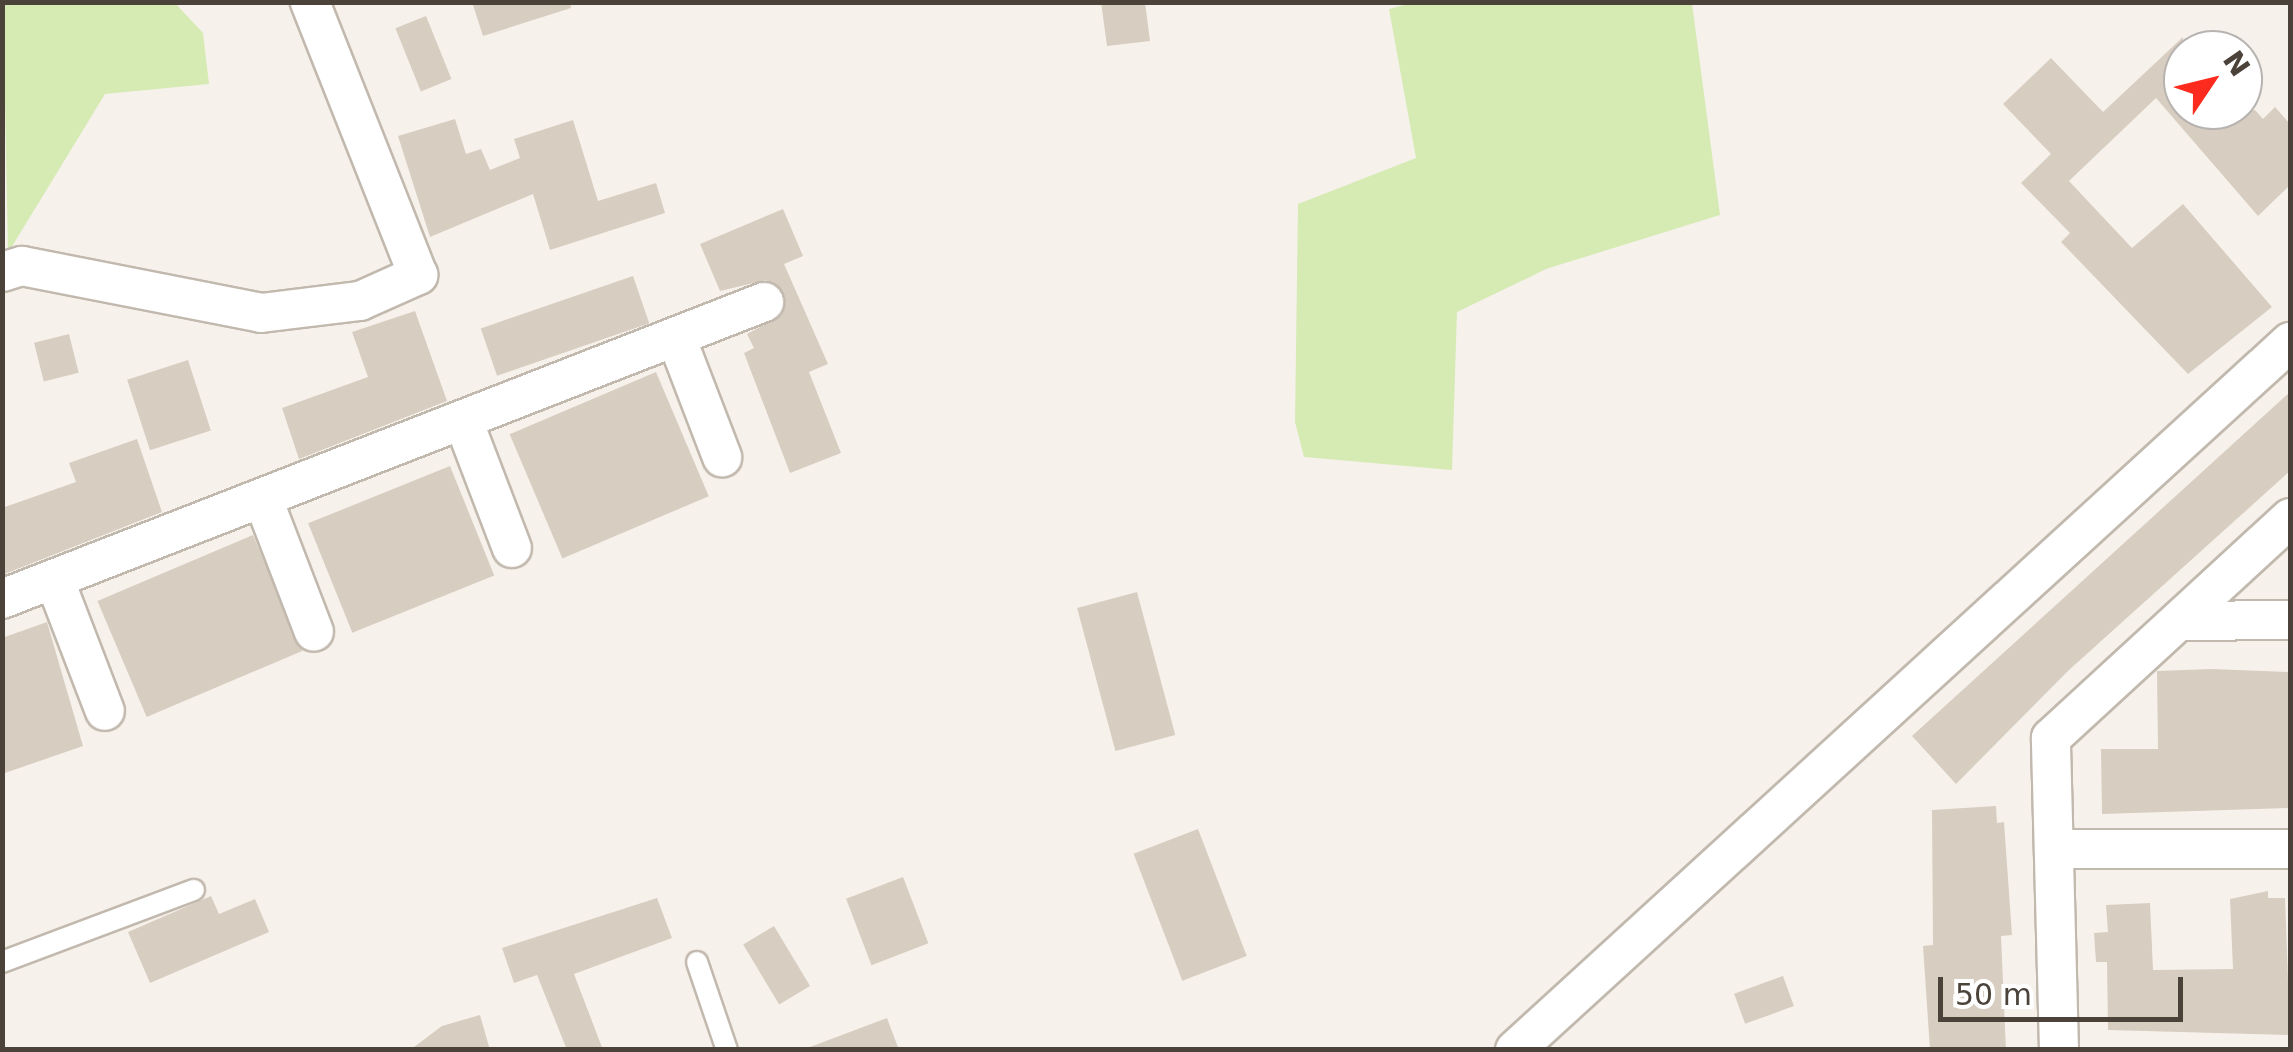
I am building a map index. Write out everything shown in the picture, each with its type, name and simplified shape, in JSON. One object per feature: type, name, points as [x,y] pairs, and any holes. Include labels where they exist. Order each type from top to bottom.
[{"type":"street","points":[[2,272],[22,266],[260,313],[360,301],[418,275],[310,2]]},
{"type":"street","points":[[2,600],[764,302]]},
{"type":"street","points":[[676,336],[722,457]]},
{"type":"street","points":[[1516,1050],[2290,342]]},
{"type":"street","points":[[463,420],[512,548]]},
{"type":"street","points":[[263,499],[314,632]]},
{"type":"street","points":[[2059,1050],[2051,738],[2290,518]]},
{"type":"street","points":[[55,580],[105,712]]},
{"type":"street","points":[[2179,620],[2290,620]]},
{"type":"street","points":[[2054,849],[2290,849]]},
{"type":"lane","points":[[2,962],[194,890]]},
{"type":"lane","points":[[697,962],[727,1050]]},
{"type":"green space","points":[[1415,2],[1692,3],[1720,215],[1546,269],[1457,312],[1452,470],[1304,457],[1295,422],[1298,204],[1416,158],[1389,9]]},
{"type":"green space","points":[[3,3],[175,3],[203,33],[209,84],[105,94],[8,253]]},
{"type":"building","points":[[472,2],[570,2],[571,8],[483,36]]},
{"type":"building","points":[[1101,2],[1145,2],[1150,41],[1107,46]]},
{"type":"building","points":[[426,16],[451,79],[421,91],[395,28]]},
{"type":"building","points":[[2163,56],[2163,106],[2156,98],[2069,181],[2132,248],[2183,204],[2272,307],[2188,374],[2061,242],[2070,233],[2021,183],[2051,154],[2003,104],[2051,58],[2103,112]]},
{"type":"building","points":[[2275,107],[2290,124],[2290,185],[2258,216],[2184,130],[2263,130],[2263,119]]},
{"type":"building","points":[[455,119],[466,154],[481,149],[490,170],[520,158],[514,139],[573,120],[598,201],[656,183],[665,213],[550,250],[533,194],[430,237],[398,136]]},
{"type":"building","points":[[783,209],[803,256],[784,264],[828,364],[809,372],[841,453],[790,473],[744,353],[754,348],[747,334],[782,315],[784,293],[766,280],[720,291],[700,244]]},
{"type":"building","points":[[633,276],[649,323],[497,376],[481,328]]},
{"type":"building","points":[[415,311],[447,401],[299,459],[282,408],[368,377],[352,332]]},
{"type":"building","points":[[69,334],[79,373],[44,382],[34,343]]},
{"type":"building","points":[[188,360],[211,430],[150,450],[127,380]]},
{"type":"building","points":[[656,372],[709,496],[562,558],[510,434]]},
{"type":"building","points":[[2290,392],[2290,471],[2069,670],[1956,784],[1912,736]]},
{"type":"building","points":[[137,439],[162,512],[2,575],[2,508],[76,482],[69,463]]},
{"type":"building","points":[[450,466],[494,575],[352,633],[308,523]]},
{"type":"building","points":[[253,535],[302,651],[147,717],[97,601]]},
{"type":"building","points":[[1137,592],[1175,735],[1115,751],[1077,608]]},
{"type":"building","points":[[47,622],[83,746],[2,774],[2,638]]},
{"type":"building","points":[[2157,671],[2290,672],[2290,808],[2102,814],[2101,749],[2158,749]]},
{"type":"building","points":[[1996,806],[1997,823],[2004,822],[2012,935],[2001,936],[2006,1050],[1930,1050],[1923,946],[1933,945],[1932,810]]},
{"type":"building","points":[[1198,829],[1247,956],[1182,981],[1134,854]]},
{"type":"building","points":[[903,877],[928,943],[871,965],[846,899]]},
{"type":"building","points":[[2268,891],[2268,898],[2285,898],[2290,1035],[2108,1030],[2107,962],[2096,962],[2094,933],[2108,932],[2106,905],[2150,903],[2153,970],[2233,969],[2230,899]]},
{"type":"building","points":[[211,896],[219,914],[255,899],[269,932],[150,983],[128,932]]},
{"type":"building","points":[[657,898],[672,938],[574,974],[603,1050],[567,1050],[537,975],[514,983],[502,948]]},
{"type":"building","points":[[774,926],[810,986],[779,1005],[743,945]]},
{"type":"building","points":[[1783,976],[1794,1006],[1745,1024],[1734,994]]},
{"type":"building","points":[[480,1015],[490,1050],[410,1050],[442,1026]]},
{"type":"building","points":[[887,1018],[899,1050],[811,1050],[810,1047]]}]
